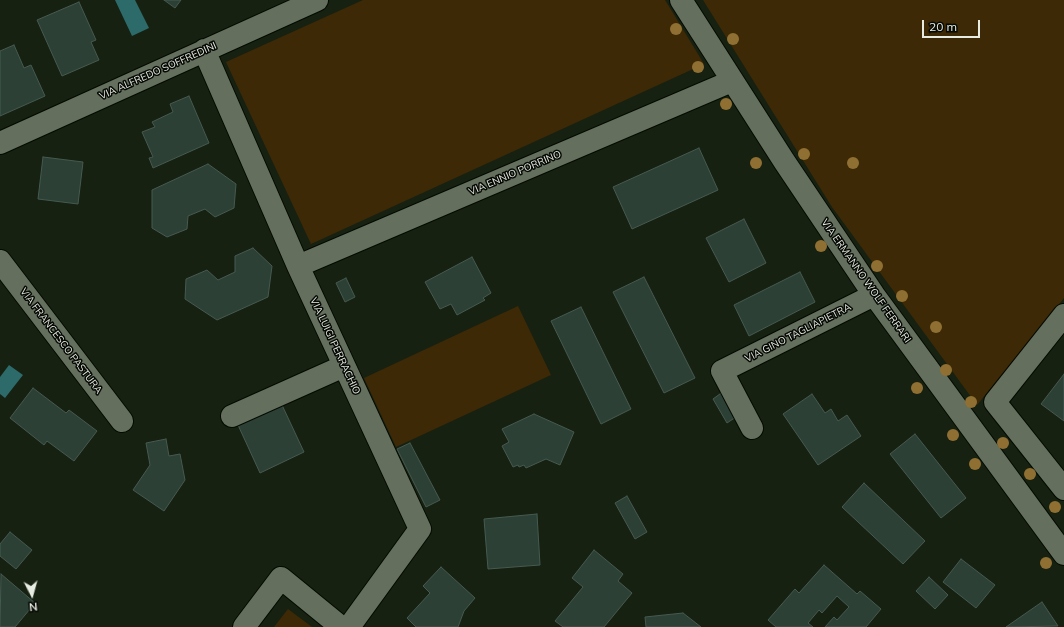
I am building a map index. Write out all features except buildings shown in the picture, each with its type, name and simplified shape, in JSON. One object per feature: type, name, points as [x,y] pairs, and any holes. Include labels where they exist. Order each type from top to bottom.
[{"type":"street","name":"VIA ALFREDO SOFFREDINI","points":[[0,143],[317,0]]},
{"type":"street","name":"VIA ERMANNO WOLF FERRARI","points":[[681,0],[784,161],[874,295],[1064,554]]},
{"type":"street","name":"VIA LUIGI PERRACHIO","points":[[204,50],[298,266],[420,529],[349,627]]},
{"type":"street","name":"VIA ENNIO PORRINO","points":[[298,266],[732,80]]},
{"type":"street","name":"VIA FRANCESCO PASTURA","points":[[0,261],[122,421]]},
{"type":"street","name":"VIA GINO TAGLIAPIETRA","points":[[752,428],[722,371],[874,295]]},
{"type":"street","points":[[1064,316],[995,402],[1064,488]]},
{"type":"street","points":[[232,416],[344,366]]},
{"type":"street","points":[[244,627],[280,578],[341,627]]},
{"type":"shaded area","points":[[363,0],[665,0],[704,64],[311,244],[226,62]]},
{"type":"shaded area","points":[[703,0],[1064,0],[1064,298],[977,405],[832,207]]},
{"type":"shaded area","points":[[518,306],[551,375],[396,447],[364,378]]},
{"type":"shaded area","points":[[288,609],[312,627],[274,627]]},
{"type":"water","points":[[115,0],[135,0],[149,28],[132,36]]},
{"type":"water","points":[[9,365],[23,375],[5,398],[0,394],[0,377]]}]
